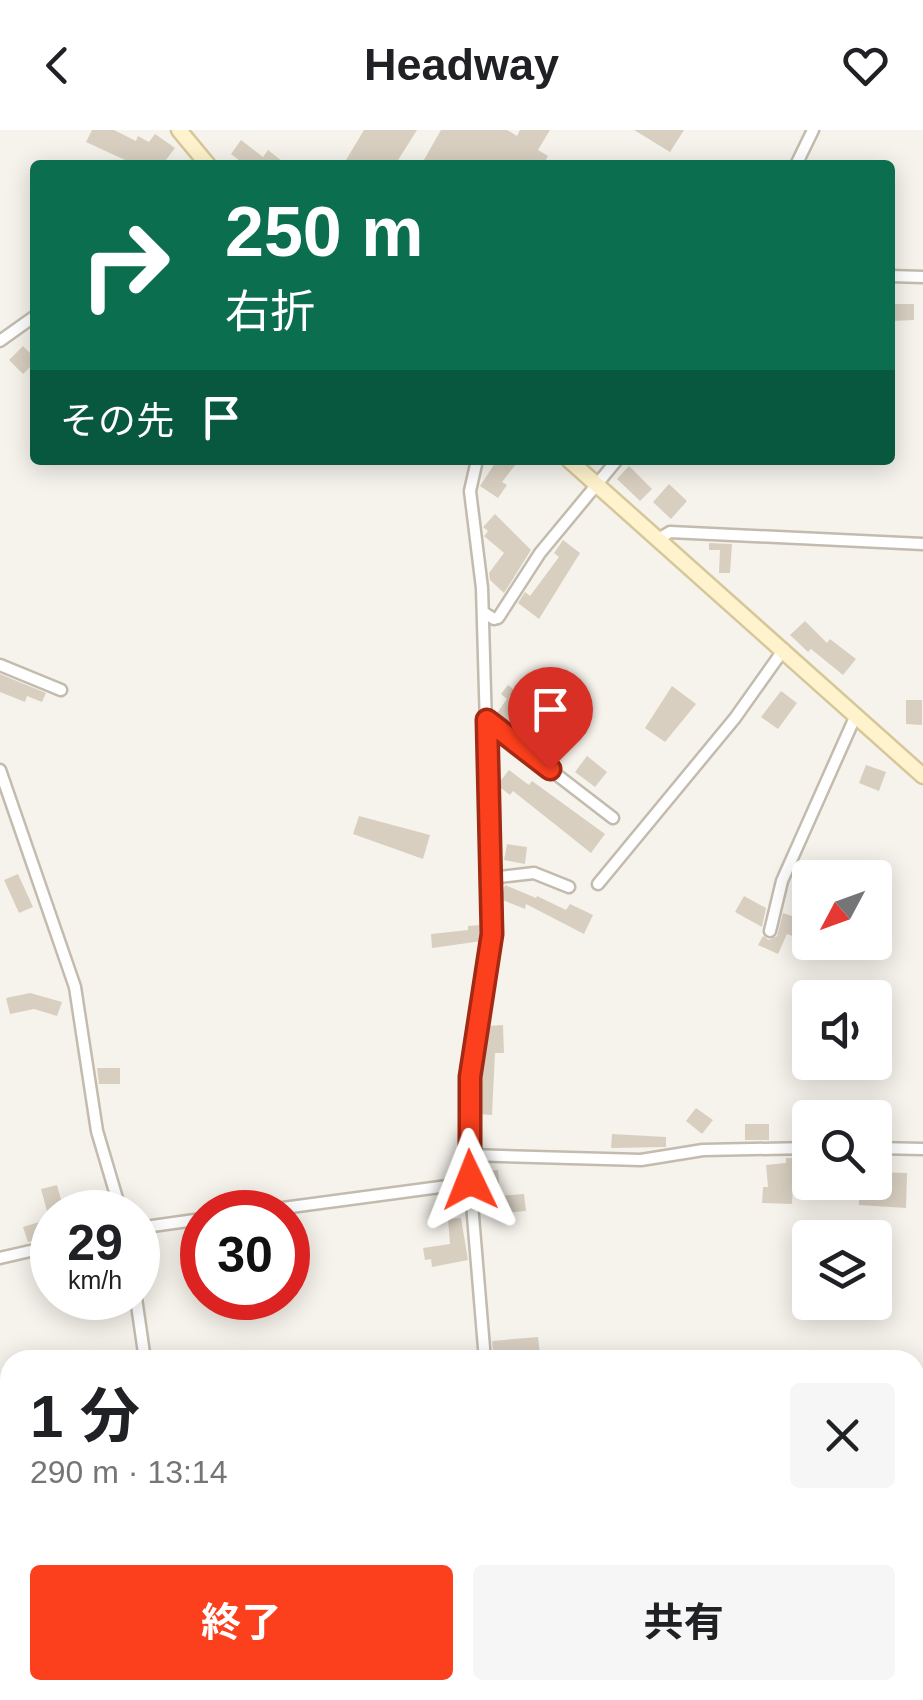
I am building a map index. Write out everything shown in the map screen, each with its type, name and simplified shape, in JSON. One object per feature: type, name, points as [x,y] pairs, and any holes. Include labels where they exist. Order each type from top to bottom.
[{"type":"street","points":[[179,130],[201,160]]},
{"type":"street","points":[[798,160],[813,130]]},
{"type":"street","points":[[895,276],[923,277]]},
{"type":"street","points":[[0,342],[30,320]]},
{"type":"street","points":[[476,465],[470,490],[483,612],[492,934],[468,1102],[470,1183],[484,1350]]},
{"type":"street","points":[[576,465],[923,776]]},
{"type":"street","points":[[483,612],[498,618],[540,553],[613,465]]},
{"type":"street","points":[[660,538],[670,532],[923,544]]},
{"type":"street","points":[[598,884],[735,718],[784,649]]},
{"type":"street","points":[[0,665],[61,690]]},
{"type":"street","points":[[770,931],[782,880],[856,715]]},
{"type":"street","points":[[487,720],[613,818]]},
{"type":"street","points":[[0,770],[75,986],[97,1131],[114,1190]]},
{"type":"street","points":[[491,878],[534,872],[569,888]]},
{"type":"street","points":[[469,1155],[641,1160],[703,1150],[792,1148]]},
{"type":"street","points":[[892,1148],[923,1149]]},
{"type":"street","points":[[310,1204],[470,1183]]},
{"type":"street","points":[[0,1258],[30,1251]]},
{"type":"street","points":[[139,1320],[144,1350]]},
{"type":"building","points":[[92,130],[114,130],[136,141],[138,136],[149,142],[155,134],[175,148],[166,160],[125,160],[86,142]]},
{"type":"building","points":[[364,130],[417,130],[398,160],[346,160]]},
{"type":"building","points":[[441,130],[507,130],[517,136],[520,130],[550,130],[538,150],[548,156],[546,160],[424,160]]},
{"type":"building","points":[[634,130],[684,130],[670,152]]},
{"type":"building","points":[[241,140],[263,157],[268,150],[281,160],[239,160],[231,154]]},
{"type":"building","points":[[895,304],[914,304],[914,320],[895,321]]},
{"type":"building","points":[[23,346],[30,353],[30,367],[23,374],[9,360]]},
{"type":"building","points":[[494,465],[515,465],[502,482],[507,485],[498,498],[480,486]]},
{"type":"building","points":[[629,466],[652,489],[640,501],[617,479]]},
{"type":"building","points":[[669,484],[687,501],[671,519],[653,502]]},
{"type":"building","points":[[495,514],[531,550],[504,593],[490,580],[489,573],[504,553],[484,536],[488,531],[483,527]]},
{"type":"building","points":[[563,540],[580,553],[539,619],[518,603],[525,592],[530,596],[559,557],[554,553]]},
{"type":"building","points":[[709,543],[732,544],[730,573],[719,573],[720,550],[709,550]]},
{"type":"building","points":[[805,621],[827,643],[830,639],[856,659],[843,675],[790,635]]},
{"type":"building","points":[[0,674],[46,693],[42,702],[27,696],[25,702],[0,692]]},
{"type":"building","points":[[508,685],[533,704],[522,718],[544,734],[534,746],[495,716],[507,699],[501,694]]},
{"type":"building","points":[[672,686],[696,704],[665,742],[645,728]]},
{"type":"building","points":[[781,691],[797,703],[778,729],[761,717]]},
{"type":"building","points":[[906,700],[922,700],[922,725],[906,724]]},
{"type":"building","points":[[587,756],[607,772],[595,787],[575,772]]},
{"type":"building","points":[[866,765],[886,772],[879,791],[859,783]]},
{"type":"building","points":[[509,770],[529,785],[532,781],[605,834],[591,853],[513,791],[510,795],[497,785]]},
{"type":"building","points":[[359,816],[430,835],[423,859],[353,834]]},
{"type":"building","points":[[507,844],[527,847],[525,864],[504,860]]},
{"type":"building","points":[[18,874],[33,907],[19,913],[4,880]]},
{"type":"building","points":[[505,885],[566,910],[570,904],[593,915],[584,934],[526,904],[525,909],[500,899]]},
{"type":"building","points":[[744,896],[766,908],[762,927],[735,912]]},
{"type":"building","points":[[783,913],[792,916],[792,936],[787,934],[778,954],[758,945],[763,936],[769,940],[777,936]]},
{"type":"building","points":[[481,925],[482,941],[432,948],[431,934]]},
{"type":"building","points":[[30,993],[62,1002],[57,1016],[34,1009],[10,1014],[6,998]]},
{"type":"building","points":[[503,1025],[504,1053],[495,1053],[492,1115],[479,1114],[477,1102],[488,1026]]},
{"type":"building","points":[[97,1068],[120,1068],[120,1084],[99,1084]]},
{"type":"building","points":[[696,1108],[713,1120],[702,1134],[686,1121]]},
{"type":"building","points":[[745,1124],[769,1124],[769,1140],[745,1140]]},
{"type":"building","points":[[612,1134],[666,1137],[666,1147],[611,1148]]},
{"type":"building","points":[[786,1158],[792,1158],[792,1204],[762,1203],[763,1187],[768,1187],[766,1165],[786,1163]]},
{"type":"building","points":[[478,1164],[485,1164],[486,1171],[498,1170],[500,1193],[480,1194]]},
{"type":"building","points":[[892,1173],[907,1173],[906,1208],[859,1205],[859,1200],[892,1200]]},
{"type":"building","points":[[524,1194],[526,1211],[500,1213],[498,1196]]},
{"type":"building","points":[[461,1218],[468,1260],[432,1267],[431,1259],[425,1260],[423,1248],[450,1244],[448,1219]]},
{"type":"building","points":[[30,1225],[30,1242],[28,1242],[23,1227]]},
{"type":"building","points":[[538,1337],[539,1350],[493,1350],[492,1341]]},
{"type":"route","points":[[470,1180],[470,1077],[492,934],[487,720],[550,769]]}]
